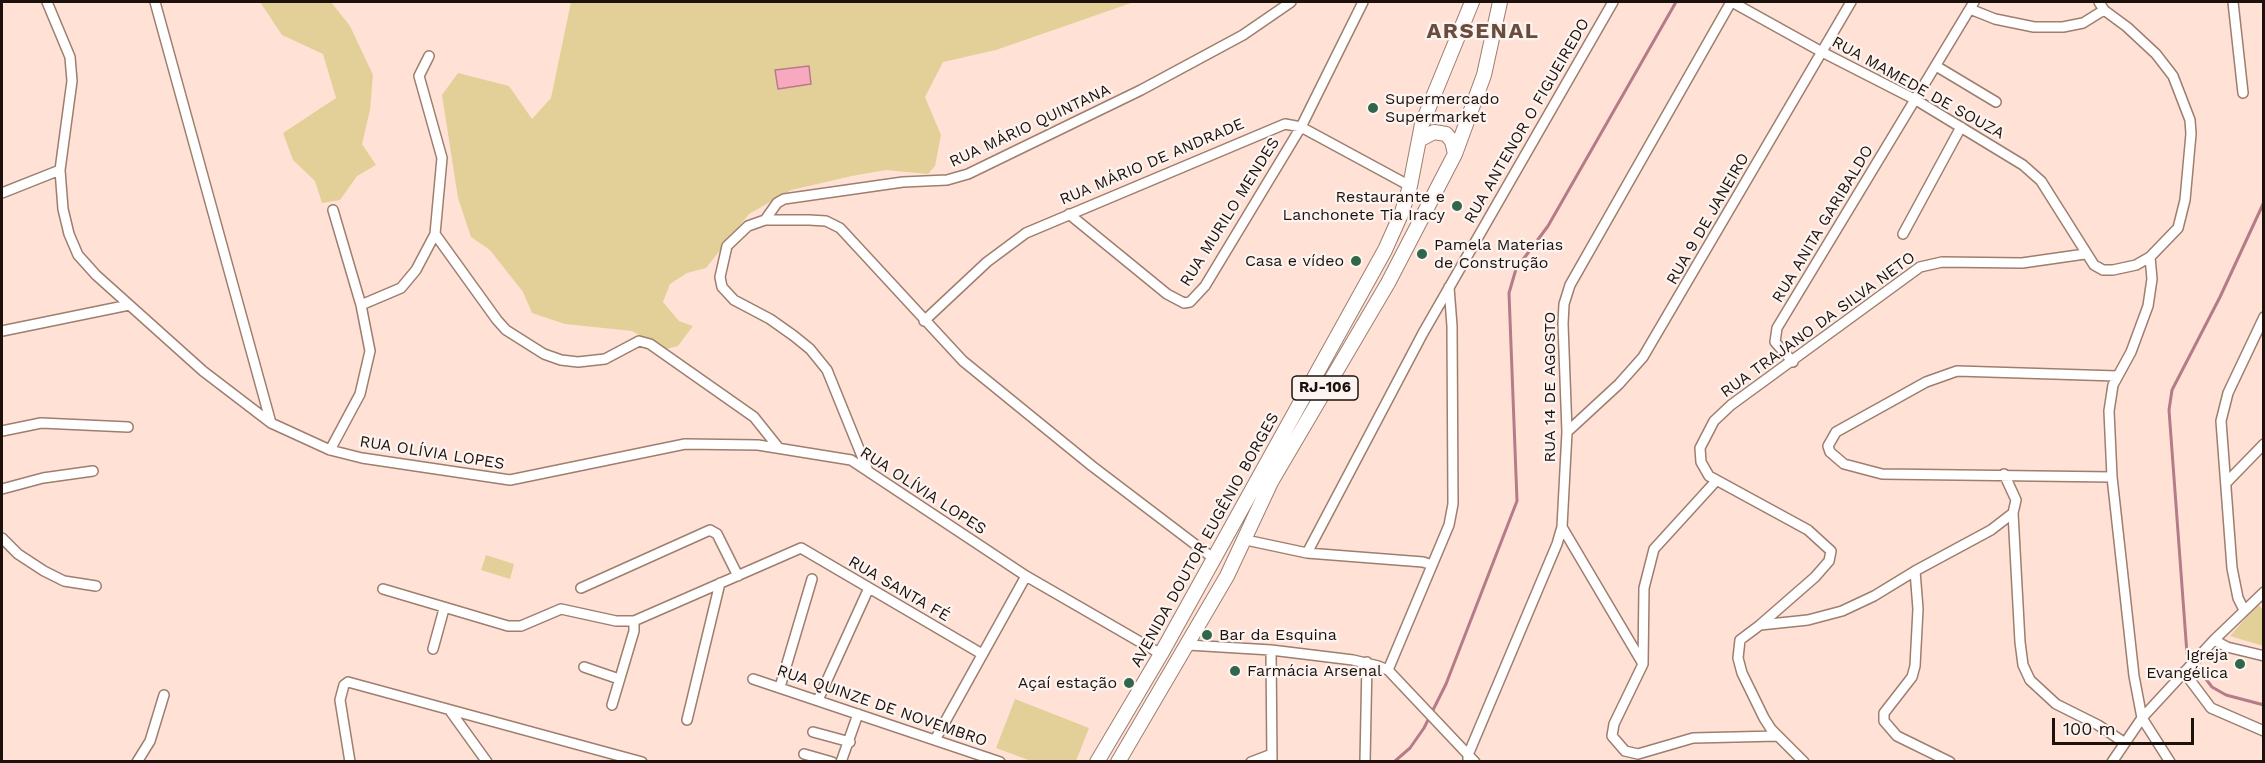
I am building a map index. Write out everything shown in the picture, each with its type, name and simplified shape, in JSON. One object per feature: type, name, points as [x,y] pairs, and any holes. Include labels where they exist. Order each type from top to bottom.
[{"type":"highway","name":"AVENIDA DOUTOR EUGÊNIO BORGES","points":[[1097,762],[1161,654],[1385,250],[1402,213],[1419,140],[1430,105],[1473,2]]},
{"type":"highway","name":"AVENIDA DOUTOR EUGÊNIO BORGES","points":[[1118,762],[1188,645],[1246,540],[1271,482],[1388,282],[1455,154],[1484,75],[1500,2]]},
{"type":"highway","points":[[1419,140],[1440,132],[1450,136],[1455,154]]},
{"type":"street","name":"RUA OLÍVIA LOPES","points":[[47,2],[70,57],[72,73],[60,170],[63,209],[69,234],[78,255],[202,371],[271,423],[330,450],[362,458],[510,480],[685,444],[725,443],[778,447],[851,460],[1026,576],[1161,654]]},
{"type":"street","points":[[154,2],[174,64],[271,423]]},
{"type":"street","name":"RUA MÁRIO QUINTANA","points":[[765,220],[777,203],[784,199],[903,182],[946,180],[968,174],[1141,90],[1243,35],[1292,2]]},
{"type":"street","name":"RUA MURILO MENDES","points":[[1069,214],[1167,294],[1184,303],[1190,302],[1205,286],[1301,127],[1363,2]]},
{"type":"street","name":"RUA ANTENOR O FIGUEIREDO","points":[[1307,553],[1449,287],[1613,2]]},
{"type":"street","name":"RUA MAMEDE DE SOUZA","points":[[1732,2],[1822,52],[1916,100],[2024,165],[2041,181],[2094,265],[2103,270],[2124,268],[2150,258]]},
{"type":"street","name":"RUA 14 DE AGOSTO","points":[[1470,759],[1562,527],[1567,432],[1563,324],[1570,285],[1732,2]]},
{"type":"street","name":"RUA 9 DE JANEIRO","points":[[1567,432],[1619,384],[1643,357],[1851,2]]},
{"type":"street","points":[[2233,2],[2243,93]]},
{"type":"street","points":[[1916,100],[1972,5],[1995,19],[2034,27],[2062,27],[2083,23],[2101,6],[2156,54],[2173,76],[2190,120],[2188,174],[2182,217],[2171,237],[2150,258],[2152,279],[2148,306],[2131,352],[2117,376],[2109,411],[2112,477],[2134,676],[2142,718],[2170,762]]},
{"type":"street","points":[[362,305],[401,288],[416,270],[435,234],[442,158],[419,76],[429,56]]},
{"type":"street","points":[[1936,66],[1996,102]]},
{"type":"street","name":"RUA ANITA GARIBALDO","points":[[1793,362],[1775,342],[1777,328],[1916,100]]},
{"type":"street","name":"RUA MÁRIO DE ANDRADE","points":[[924,321],[1012,241],[1069,214],[1285,123],[1301,127]]},
{"type":"street","points":[[1301,127],[1410,186]]},
{"type":"street","points":[[1903,234],[1961,127]]},
{"type":"street","points":[[2,194],[60,170]]},
{"type":"street","points":[[330,450],[360,394],[370,351],[362,305],[333,210]]},
{"type":"street","points":[[868,471],[827,370],[802,343],[770,319],[734,300],[722,287],[720,277],[727,246],[748,226],[765,220],[826,221],[849,236],[924,321],[963,361],[1092,466],[1213,558]]},
{"type":"street","points":[[435,234],[506,330],[544,354],[561,360],[578,362],[605,358],[639,341],[650,344],[754,417],[778,447]]},
{"type":"street","name":"RUA TRAJANO DA SILVA NETO","points":[[1716,481],[1704,469],[1699,456],[1700,448],[1714,421],[1731,405],[1793,362],[1920,267],[1942,262],[2032,262],[2085,254]]},
{"type":"street","points":[[1388,670],[1449,525],[1453,504],[1452,326],[1449,287]]},
{"type":"street","points":[[2,331],[129,304]]},
{"type":"street","points":[[2244,610],[2238,598],[2232,568],[2227,482],[2221,438],[2223,409],[2264,316]]},
{"type":"street","points":[[2112,477],[1881,474],[1844,464],[1830,452],[1828,446],[1836,432],[1926,382],[1957,371],[2117,376]]},
{"type":"street","points":[[2,431],[41,423],[128,427]]},
{"type":"street","points":[[2227,482],[2264,444]]},
{"type":"street","points":[[2,489],[43,478],[93,471]]},
{"type":"street","points":[[2004,474],[2016,500],[2013,513],[2023,665],[2030,680],[2056,704],[2098,725],[2125,743]]},
{"type":"street","points":[[1778,736],[1692,738],[1638,754],[1625,751],[1614,741],[1612,729],[1642,664],[1646,574],[1654,549],[1716,481],[1808,530],[1832,551],[1829,561],[1815,577],[1740,640],[1738,658],[1751,694],[1771,729],[1778,736],[1804,762]]},
{"type":"street","points":[[1760,625],[1808,620],[1842,611],[1874,596],[1915,571],[1976,539],[2013,513]]},
{"type":"street","points":[[1562,527],[1642,664]]},
{"type":"street","points":[[383,590],[444,609],[521,626],[561,609],[616,621],[634,621],[738,576],[717,534],[710,530],[581,588]]},
{"type":"street","points":[[2,538],[18,554],[44,572],[64,580],[96,586]]},
{"type":"street","points":[[1246,540],[1307,553],[1424,562],[1432,565]]},
{"type":"street","name":"RUA SANTA FÉ","points":[[738,576],[801,548],[868,590],[982,654]]},
{"type":"street","points":[[1915,571],[1918,609],[1915,666],[1912,677],[1884,713],[1884,722],[1897,736],[1950,762]]},
{"type":"street","points":[[936,738],[1026,576]]},
{"type":"street","points":[[780,687],[812,579]]},
{"type":"street","points":[[687,720],[720,583]]},
{"type":"street","points":[[818,700],[868,590]]},
{"type":"street","points":[[2112,762],[2142,718],[2214,640],[2244,610],[2262,597]]},
{"type":"street","points":[[433,649],[444,609]]},
{"type":"street","points":[[612,705],[634,631],[634,621]]},
{"type":"street","points":[[2214,640],[2226,647],[2264,656]]},
{"type":"street","points":[[1188,645],[1271,650],[1367,663],[1388,670],[1470,759]]},
{"type":"street","points":[[1251,762],[1272,758],[1271,650]]},
{"type":"street","points":[[1365,762],[1367,663]]},
{"type":"street","points":[[584,667],[619,679]]},
{"type":"street","points":[[2184,672],[2211,708],[2264,731]]},
{"type":"street","name":"RUA QUINZE DE NOVEMBRO","points":[[753,679],[936,738],[1000,762]]},
{"type":"street","points":[[350,762],[340,700],[344,685],[348,682],[361,683],[451,712],[642,762]]},
{"type":"street","points":[[136,762],[150,741],[164,695]]},
{"type":"street","points":[[451,712],[487,762]]},
{"type":"street","points":[[841,762],[850,742],[858,714]]},
{"type":"street","points":[[813,732],[850,742]]},
{"type":"street","points":[[804,754],[832,762]]},
{"type":"shaded area","points":[[260,2],[331,2],[350,26],[373,75],[370,110],[362,144],[376,165],[357,176],[340,200],[322,203],[315,181],[293,160],[283,133],[336,98],[323,54],[282,35]]},
{"type":"shaded area","points":[[571,2],[1134,2],[996,50],[943,62],[925,97],[941,135],[935,166],[928,174],[886,170],[852,176],[791,190],[749,214],[706,268],[687,273],[670,284],[663,302],[679,321],[693,326],[678,346],[666,349],[632,331],[565,324],[532,313],[523,292],[490,250],[471,237],[458,198],[442,95],[458,73],[509,86],[532,119],[551,98]]},
{"type":"shaded area","points":[[809,66],[811,84],[778,89],[775,70]]},
{"type":"shaded area","points":[[486,555],[514,564],[510,579],[481,570]]},
{"type":"shaded area","points":[[2258,604],[2263,610],[2263,646],[2230,636]]},
{"type":"shaded area","points":[[1015,699],[1089,728],[1076,761],[1031,761],[996,748]]},
{"type":"waterway","points":[[1394,762],[1410,748],[1424,728],[1446,684],[1517,501],[1509,293],[1516,269],[1548,226],[1676,2]]},
{"type":"waterway","points":[[2264,202],[2220,297],[2172,390],[2169,410],[2187,654],[2212,687],[2226,695],[2264,705]]},
{"type":"place","name":"Supermercado Supermarket","points":[[1373,108]]},
{"type":"place","name":"Restaurante e Lanchonete Tia Iracy","points":[[1457,206]]},
{"type":"place","name":"Pamela Materias de Construção","points":[[1422,254]]},
{"type":"place","name":"Casa e vídeo","points":[[1356,261]]},
{"type":"place","name":"Bar da Esquina","points":[[1207,635]]},
{"type":"place","name":"Igreja Evangélica","points":[[2240,664]]},
{"type":"place","name":"Farmácia Arsenal","points":[[1235,671]]},
{"type":"place","name":"Açaí estação","points":[[1129,683]]},
{"type":"district","name":"ARSENAL","points":[[1483,32]]}]
